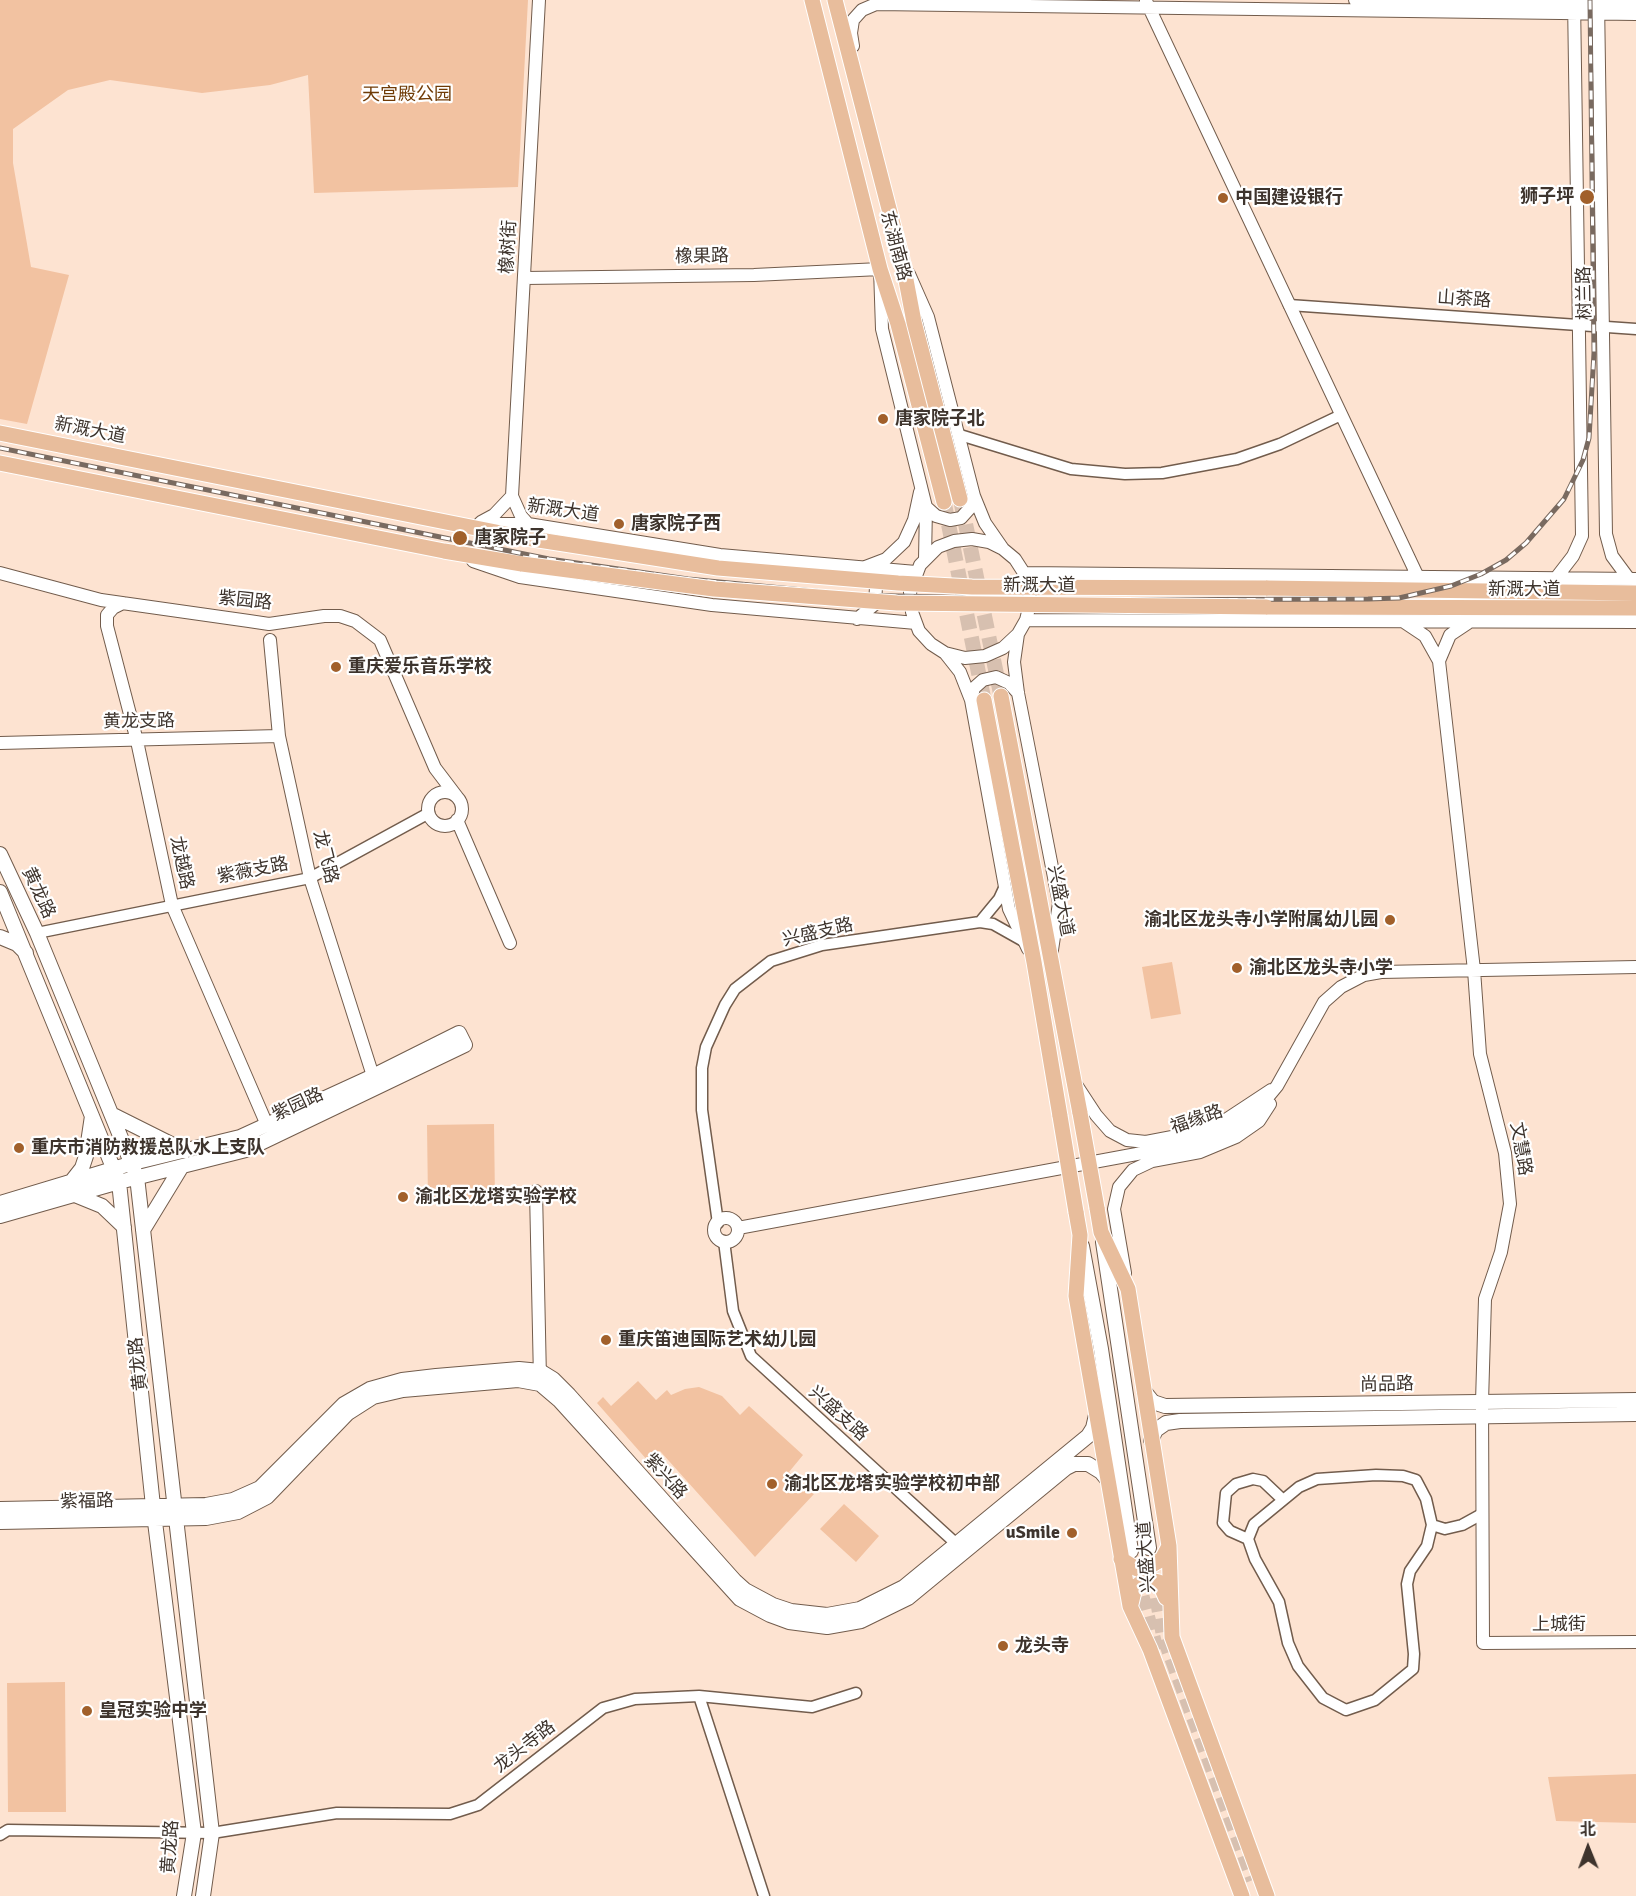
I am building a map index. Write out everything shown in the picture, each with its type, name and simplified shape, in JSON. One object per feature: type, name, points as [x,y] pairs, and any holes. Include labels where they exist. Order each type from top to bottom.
[{"type":"main road","name":"东湖南路","points":[[812,0],[880,269],[898,324],[944,502]]},
{"type":"main road","name":"东湖南路","points":[[836,3],[902,259],[914,322],[967,497]]},
{"type":"main road","name":"新溉大道","points":[[0,433],[454,524],[527,531],[718,568],[898,583],[984,587],[1266,588],[1634,584]]},
{"type":"main road","name":"新溉大道","points":[[0,463],[444,551],[522,564],[714,589],[897,603],[1636,608]]},
{"type":"main road","name":"兴盛大道","points":[[1001,696],[1101,1232],[1128,1289],[1169,1546],[1170,1616],[1178,1656],[1267,1896]]},
{"type":"main road","name":"兴盛大道","points":[[977,700],[1034,962],[1080,1235],[1076,1296],[1110,1483],[1126,1555],[1130,1606],[1150,1649],[1242,1896]]},
{"type":"main road","name":"黄龙路","points":[[0,854],[37,933],[137,1177],[212,1833],[203,1896]]},
{"type":"main road","name":"黄龙路","points":[[0,892],[27,953],[116,1175],[124,1227],[154,1512],[194,1833],[184,1896]]},
{"type":"main road","points":[[0,936],[17,944],[27,953]]},
{"type":"main road","name":"紫园路","points":[[0,1216],[73,1188],[116,1175],[133,1163],[240,1137],[373,1076],[462,1039],[246,1150],[137,1177],[116,1175]]},
{"type":"main road","points":[[92,1114],[86,1156],[73,1188],[102,1206],[124,1227]]},
{"type":"main road","points":[[113,1115],[185,1151]]},
{"type":"main road","points":[[142,1230],[182,1166]]},
{"type":"main road","name":"紫园路","points":[[0,1203],[73,1188]]},
{"type":"main road","points":[[1101,1232],[1149,1548]]},
{"type":"main road","points":[[1080,1235],[1101,1349],[1126,1555],[1137,1569],[1147,1568],[1162,1559],[1169,1546]]},
{"type":"main road","points":[[174,1512],[233,1500],[260,1488],[344,1404],[370,1389],[402,1380],[519,1369],[540,1377]]},
{"type":"main road","name":"紫兴路","points":[[540,1377],[553,1379],[569,1395],[735,1581],[773,1605],[791,1611],[827,1615],[860,1609],[904,1587],[961,1548],[1074,1464],[1094,1467],[1110,1483]]},
{"type":"main road","name":"尚品路","points":[[1144,1391],[1153,1402],[1165,1406],[1636,1400]]},
{"type":"main road","name":"紫兴路","points":[[961,1548],[1088,1436],[1093,1428],[1097,1411]]},
{"type":"main road","name":"尚品路","points":[[1151,1440],[1156,1430],[1166,1423],[1180,1421],[1636,1414]]},
{"type":"main road","points":[[131,1507],[144,1498],[151,1484]]},
{"type":"main road","name":"紫福路","points":[[0,1509],[131,1507],[154,1512]]},
{"type":"main road","name":"紫福路","points":[[0,1522],[174,1512]]},
{"type":"main road","points":[[1130,1606],[1135,1587],[1139,1582],[1152,1579],[1163,1588],[1170,1616]]},
{"type":"street","name":"橡树街","points":[[512,496],[539,0]]},
{"type":"street","points":[[1355,0],[1575,5]]},
{"type":"street","points":[[866,124],[864,93],[851,33],[857,14],[876,4],[1598,5],[1636,3]]},
{"type":"street","points":[[1147,4],[1417,575]]},
{"type":"street","points":[[1557,578],[1574,556],[1582,536],[1575,5]]},
{"type":"street","points":[[1598,5],[1636,14]]},
{"type":"street","name":"树兰路","points":[[1598,5],[1606,534],[1612,556],[1634,584]]},
{"type":"street","points":[[902,259],[928,317],[960,435],[970,508],[961,518],[950,520],[936,516],[926,507]]},
{"type":"street","name":"橡果路","points":[[525,278],[742,275],[880,269]]},
{"type":"street","points":[[880,269],[882,329],[926,507],[925,559]]},
{"type":"street","name":"山茶路","points":[[1289,304],[1636,330]]},
{"type":"street","points":[[960,435],[1071,469],[1125,474],[1162,473],[1237,459],[1280,444],[1341,416]]},
{"type":"street","points":[[857,620],[875,603],[876,595],[872,577],[862,569],[886,559],[904,542],[914,520],[921,488]]},
{"type":"street","points":[[477,524],[494,515],[512,496],[527,531]]},
{"type":"street","points":[[967,497],[1003,549]]},
{"type":"street","name":"新溉大道","points":[[454,524],[477,524],[720,555],[916,572]]},
{"type":"street","points":[[972,539],[989,542],[1003,549],[1015,559],[1024,573],[1029,588],[1030,604],[1026,620],[1018,634],[1003,648],[985,656],[965,658],[945,653],[931,644],[916,623],[912,612],[910,592],[916,572],[925,559],[938,548],[954,541],[972,539]]},
{"type":"street","name":"新溉大道","points":[[444,551],[520,577],[712,605],[857,620],[916,623]]},
{"type":"street","name":"紫园路","points":[[0,573],[123,603],[269,624],[340,616],[355,621],[380,640],[435,768]]},
{"type":"street","name":"新溉大道","points":[[1024,573],[1417,575],[1557,578],[1634,584]]},
{"type":"street","points":[[1087,573],[1074,580],[1067,591],[1067,605],[1075,615],[1088,620]]},
{"type":"street","name":"龙越路","points":[[123,603],[113,608],[107,615],[107,626],[137,741],[172,905],[267,1125]]},
{"type":"street","name":"新溉大道","points":[[1026,620],[1636,622]]},
{"type":"street","points":[[249,621],[270,640],[276,629],[286,622]]},
{"type":"street","points":[[1404,622],[1425,636],[1439,661]]},
{"type":"street","points":[[1439,661],[1450,635],[1468,622]]},
{"type":"street","points":[[1018,634],[1014,662],[1017,693],[1059,903],[1051,960]]},
{"type":"street","name":"龙飞路","points":[[270,640],[279,736],[310,878],[373,1076]]},
{"type":"street","points":[[945,653],[977,700]]},
{"type":"street","name":"文慧路","points":[[1439,661],[1474,970],[1480,1054],[1505,1153],[1510,1204],[1501,1252],[1485,1299],[1482,1402],[1483,1643]]},
{"type":"street","points":[[1017,693],[1009,683],[996,677],[983,680],[974,688],[1009,909],[1034,962]]},
{"type":"street","name":"黄龙支路","points":[[0,743],[279,736]]},
{"type":"street","points":[[435,768],[458,797],[462,807],[457,820],[450,825],[440,825],[429,813],[433,797],[435,768]]},
{"type":"street","points":[[433,797],[448,792],[458,797]]},
{"type":"street","name":"紫薇支路","points":[[0,936],[37,933],[310,878],[429,813]]},
{"type":"street","points":[[457,820],[510,943]]},
{"type":"street","points":[[980,922],[999,899],[1005,886]]},
{"type":"street","points":[[980,922],[993,924],[1025,942]]},
{"type":"street","name":"兴盛支路","points":[[718,1223],[702,1110],[702,1068],[712,1032],[735,989],[771,961],[822,945],[980,922]]},
{"type":"street","name":"福缘路","points":[[718,1223],[730,1219],[738,1228],[1196,1143],[1232,1129],[1258,1109],[1277,1086],[1324,1002],[1341,987],[1364,975],[1381,972],[1636,968]]},
{"type":"street","points":[[1073,1080],[1096,1115],[1110,1131],[1127,1140],[1146,1142],[1193,1133],[1227,1119],[1252,1100],[1277,1086]]},
{"type":"street","points":[[1128,1289],[1114,1209],[1119,1187],[1133,1170],[1152,1161],[1200,1152],[1236,1137],[1260,1120],[1268,1109],[1277,1086]]},
{"type":"street","points":[[536,1191],[540,1377]]},
{"type":"street","points":[[718,1223],[716,1235],[724,1241],[733,1240],[738,1234],[738,1228]]},
{"type":"street","name":"兴盛支路","points":[[724,1241],[733,1311],[751,1356],[961,1548]]},
{"type":"street","points":[[1403,1476],[1416,1480],[1426,1499],[1432,1525],[1427,1546],[1410,1571],[1407,1584],[1414,1654],[1413,1669],[1375,1700],[1346,1710],[1323,1698],[1298,1666],[1288,1643],[1279,1602],[1255,1559],[1248,1539],[1254,1524],[1299,1486],[1317,1479],[1403,1476]]},
{"type":"street","points":[[1248,1539],[1230,1531],[1223,1523],[1226,1493],[1236,1484],[1252,1479],[1263,1481],[1282,1499]]},
{"type":"street","points":[[1432,1525],[1445,1529],[1462,1525],[1482,1514]]},
{"type":"street","name":"上城街","points":[[1483,1643],[1636,1642]]},
{"type":"street","name":"龙头寺路","points":[[0,1835],[8,1830],[212,1833],[337,1813],[450,1814],[478,1805],[603,1708],[635,1699],[699,1696],[812,1707],[856,1693]]},
{"type":"street","points":[[699,1696],[764,1896]]},
{"type":"green space","name":"天宫殿公园","points":[[0,0],[528,0],[518,187],[314,193],[308,75],[270,85],[202,93],[110,80],[68,90],[13,129],[13,163],[31,267],[69,275],[27,424],[0,419]]},
{"type":"green space","points":[[1172,962],[1181,1014],[1151,1019],[1142,967]]},
{"type":"green space","points":[[494,1124],[495,1200],[428,1201],[427,1125]]},
{"type":"green space","points":[[638,1381],[656,1400],[667,1390],[671,1395],[685,1389],[699,1387],[722,1396],[740,1415],[749,1406],[803,1455],[789,1472],[814,1494],[755,1557],[660,1451],[648,1461],[597,1403],[603,1397],[611,1406]]},
{"type":"green space","points":[[844,1504],[879,1536],[856,1562],[820,1529]]},
{"type":"green space","points":[[65,1682],[66,1812],[8,1812],[7,1683]]},
{"type":"green space","points":[[1636,1774],[1636,1823],[1556,1821],[1548,1777]]},
{"type":"tunnel","points":[[944,502],[984,700]]},
{"type":"tunnel","points":[[961,502],[1001,696]]},
{"type":"tunnel","points":[[1137,1576],[1157,1650]]},
{"type":"tunnel","points":[[1153,1577],[1163,1636],[1253,1880]]},
{"type":"railway","points":[[0,448],[549,559],[688,579],[855,595],[1070,600],[1368,599],[1399,598],[1451,586],[1481,574],[1506,560],[1526,543],[1564,499],[1583,460],[1589,438],[1594,353],[1590,0]]},
{"type":"place","name":"狮子坪","points":[[1587,197]]},
{"type":"place","name":"中国建设银行","points":[[1223,198]]},
{"type":"place","name":"唐家院子北","points":[[883,419]]},
{"type":"place","name":"唐家院子西","points":[[619,524]]},
{"type":"place","name":"唐家院子","points":[[460,538]]},
{"type":"place","name":"重庆爱乐音乐学校","points":[[336,667]]},
{"type":"place","name":"渝北区龙头寺小学附属幼儿园","points":[[1390,920]]},
{"type":"place","name":"渝北区龙头寺小学","points":[[1237,968]]},
{"type":"place","name":"重庆市消防救援总队水上支队","points":[[19,1148]]},
{"type":"place","name":"渝北区龙塔实验学校","points":[[403,1197]]},
{"type":"place","name":"重庆笛迪国际艺术幼儿园","points":[[606,1340]]},
{"type":"place","name":"渝北区龙塔实验学校初中部","points":[[772,1484]]},
{"type":"place","name":"uSmile","points":[[1072,1533]]},
{"type":"place","name":"龙头寺","points":[[1003,1646]]},
{"type":"place","name":"皇冠实验中学","points":[[87,1711]]}]
